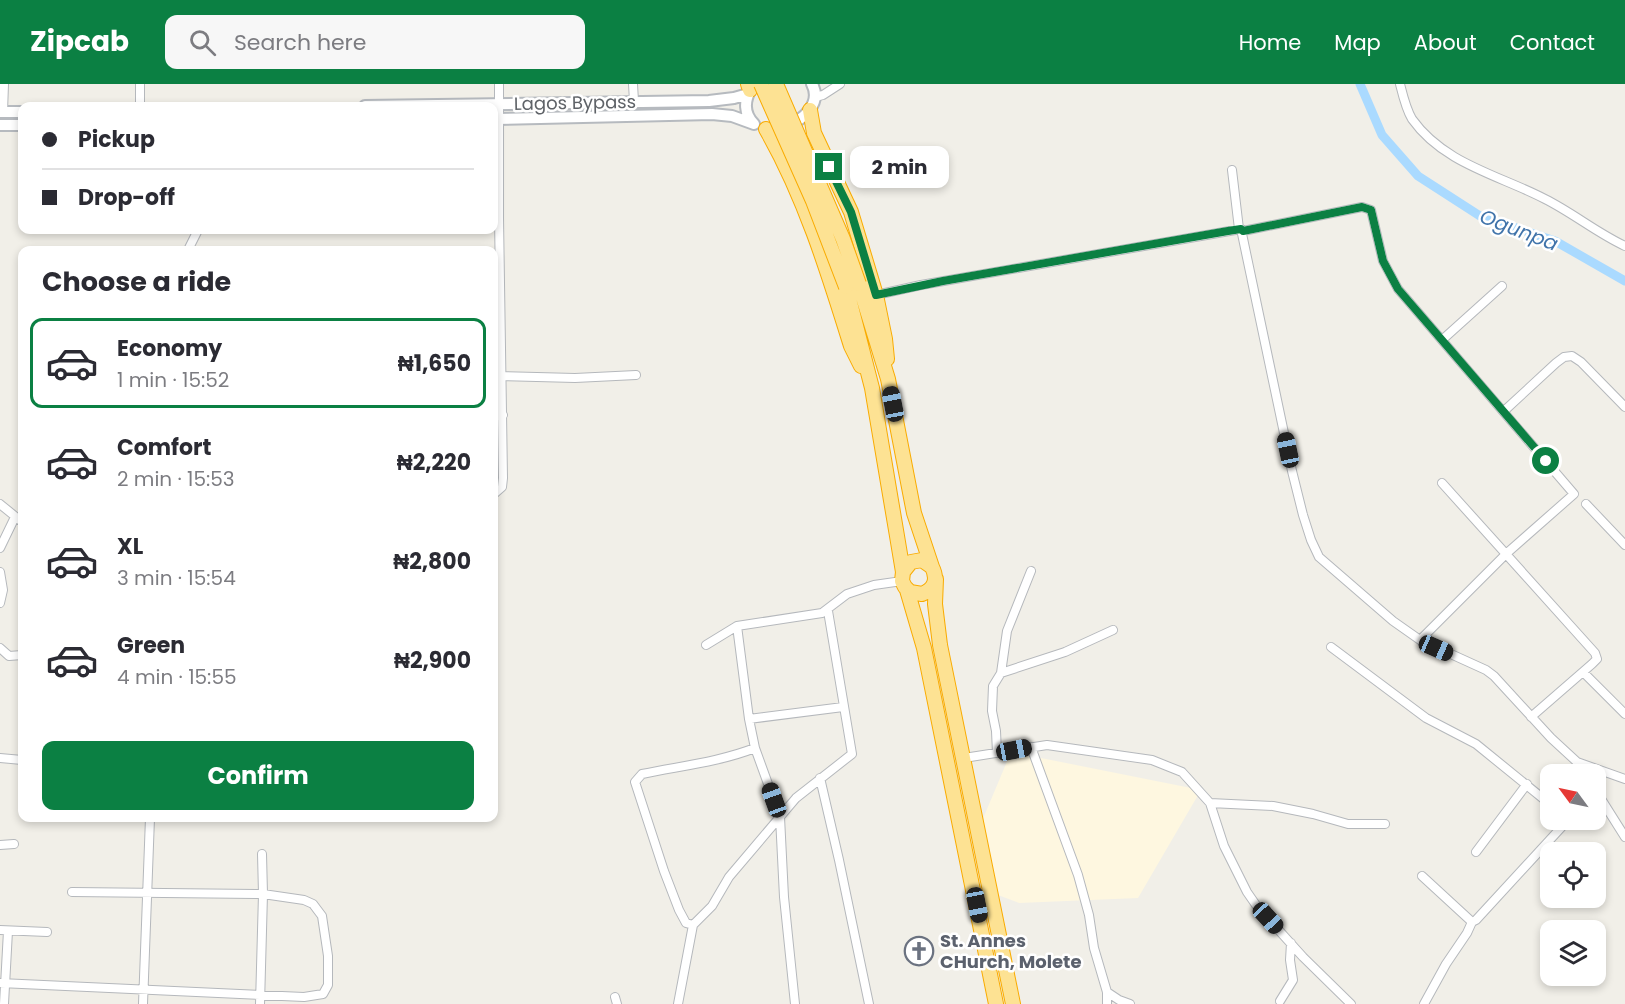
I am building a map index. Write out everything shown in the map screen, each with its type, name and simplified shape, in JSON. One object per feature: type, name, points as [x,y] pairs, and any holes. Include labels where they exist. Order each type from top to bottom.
[{"type":"highway","points":[[776,84],[834,218],[852,285],[872,388],[904,581],[924,648],[996,1004]]},
{"type":"highway","points":[[753,87],[813,201],[852,285],[888,379]]},
{"type":"highway","points":[[812,104],[814,133],[851,212],[876,295],[885,339],[888,379],[914,513],[934,573],[937,624],[1013,1004]]},
{"type":"highway","points":[[760,126],[778,150],[810,220],[851,346],[872,388]]},
{"type":"highway","points":[[916,560],[922,561],[934,573],[932,588],[922,594],[915,594],[904,581],[906,566],[916,560]]},
{"type":"main road","points":[[753,87],[746,106],[747,115],[760,126],[792,124],[812,104],[812,84]]},
{"type":"main road","name":"Lagos Bypass","points":[[499,104],[723,100],[753,87]]},
{"type":"main road","points":[[1,112],[18,112]]},
{"type":"main road","name":"Lagos Bypass","points":[[498,119],[712,114],[732,116],[760,126]]},
{"type":"main road","points":[[0,125],[18,125]]},
{"type":"street","points":[[1,112],[4,84]]},
{"type":"street","points":[[140,84],[141,102]]},
{"type":"street","points":[[498,112],[499,84]]},
{"type":"street","points":[[633,84],[634,101]]},
{"type":"street","points":[[812,104],[840,84]]},
{"type":"street","points":[[1400,84],[1412,118],[1444,150],[1476,169],[1549,201],[1625,246]]},
{"type":"street","points":[[1232,170],[1241,230],[1292,471],[1311,540],[1319,557],[1393,621],[1420,640],[1486,670],[1494,676],[1531,717],[1577,762],[1625,779]]},
{"type":"street","points":[[876,295],[943,281],[1368,207],[1371,210],[1383,261],[1398,289],[1574,494],[1507,553],[1420,640]]},
{"type":"street","points":[[1442,339],[1502,286]]},
{"type":"street","points":[[498,330],[503,415],[503,478],[502,487],[498,490]]},
{"type":"street","points":[[1504,411],[1556,363],[1564,357],[1572,356],[1581,362],[1625,407]]},
{"type":"street","points":[[502,376],[575,378],[636,375]]},
{"type":"street","points":[[498,416],[503,415]]},
{"type":"street","points":[[1442,483],[1595,653],[1597,659],[1531,717]]},
{"type":"street","points":[[0,504],[18,519]]},
{"type":"street","points":[[1586,504],[1625,545]]},
{"type":"street","points":[[0,548],[15,517]]},
{"type":"street","points":[[0,572],[3,578],[0,603]]},
{"type":"street","points":[[998,753],[992,711],[993,686],[1001,673],[1007,631],[1031,572]]},
{"type":"street","points":[[706,645],[737,626],[814,615],[828,611],[847,594],[874,585],[904,581]]},
{"type":"street","points":[[678,1004],[693,925],[712,906],[729,877],[796,798],[852,754],[828,611]]},
{"type":"street","points":[[737,626],[755,748],[780,817],[784,897],[795,1004]]},
{"type":"street","points":[[1001,673],[1065,652],[1113,630]]},
{"type":"street","points":[[1331,647],[1426,718],[1476,744],[1540,795]]},
{"type":"street","points":[[0,648],[9,656],[18,655]]},
{"type":"street","points":[[1583,672],[1625,714]]},
{"type":"street","points":[[749,719],[843,707]]},
{"type":"street","points":[[964,758],[1031,747],[1064,746],[1152,760],[1182,772],[1210,803],[1224,846],[1256,906],[1328,983],[1351,1004]]},
{"type":"street","points":[[1031,747],[1078,875],[1089,915],[1094,948],[1107,992],[1107,1004]]},
{"type":"street","points":[[693,925],[686,923],[679,910],[635,782],[642,774],[722,759],[755,748]]},
{"type":"street","points":[[0,758],[18,760]]},
{"type":"street","points":[[820,778],[868,1004]]},
{"type":"street","points":[[1476,852],[1527,784]]},
{"type":"street","points":[[1210,803],[1272,806],[1348,824],[1385,824]]},
{"type":"street","points":[[1606,807],[1625,837]]},
{"type":"street","points":[[142,1004],[150,822]]},
{"type":"street","points":[[1424,1004],[1472,922],[1559,830]]},
{"type":"street","points":[[0,844],[14,844]]},
{"type":"street","points":[[261,1000],[262,854]]},
{"type":"street","points":[[1422,876],[1472,922]]},
{"type":"street","points":[[2,983],[143,990],[261,1000],[314,997],[323,994],[328,985],[328,956],[322,916],[319,909],[304,900],[263,894],[72,892]]},
{"type":"street","points":[[4,1004],[2,983],[4,931],[47,932]]},
{"type":"street","points":[[1280,1001],[1293,980],[1290,960],[1291,943]]},
{"type":"street","points":[[1107,992],[1130,1004]]},
{"type":"shaded area","points":[[1011,752],[1201,790],[1138,898],[1019,903],[998,895],[982,821]]},
{"type":"waterway","name":"Ogunpa","points":[[1360,84],[1382,135],[1418,176],[1480,216],[1555,241],[1625,281]]},
{"type":"place","name":"St. Annes CHurch, Molete","points":[[919,951]]},
{"type":"route","points":[[829,167],[851,212],[876,295],[943,281],[1228,231],[1241,229],[1243,231],[1368,207],[1371,210],[1383,261],[1398,289],[1546,461]]}]
